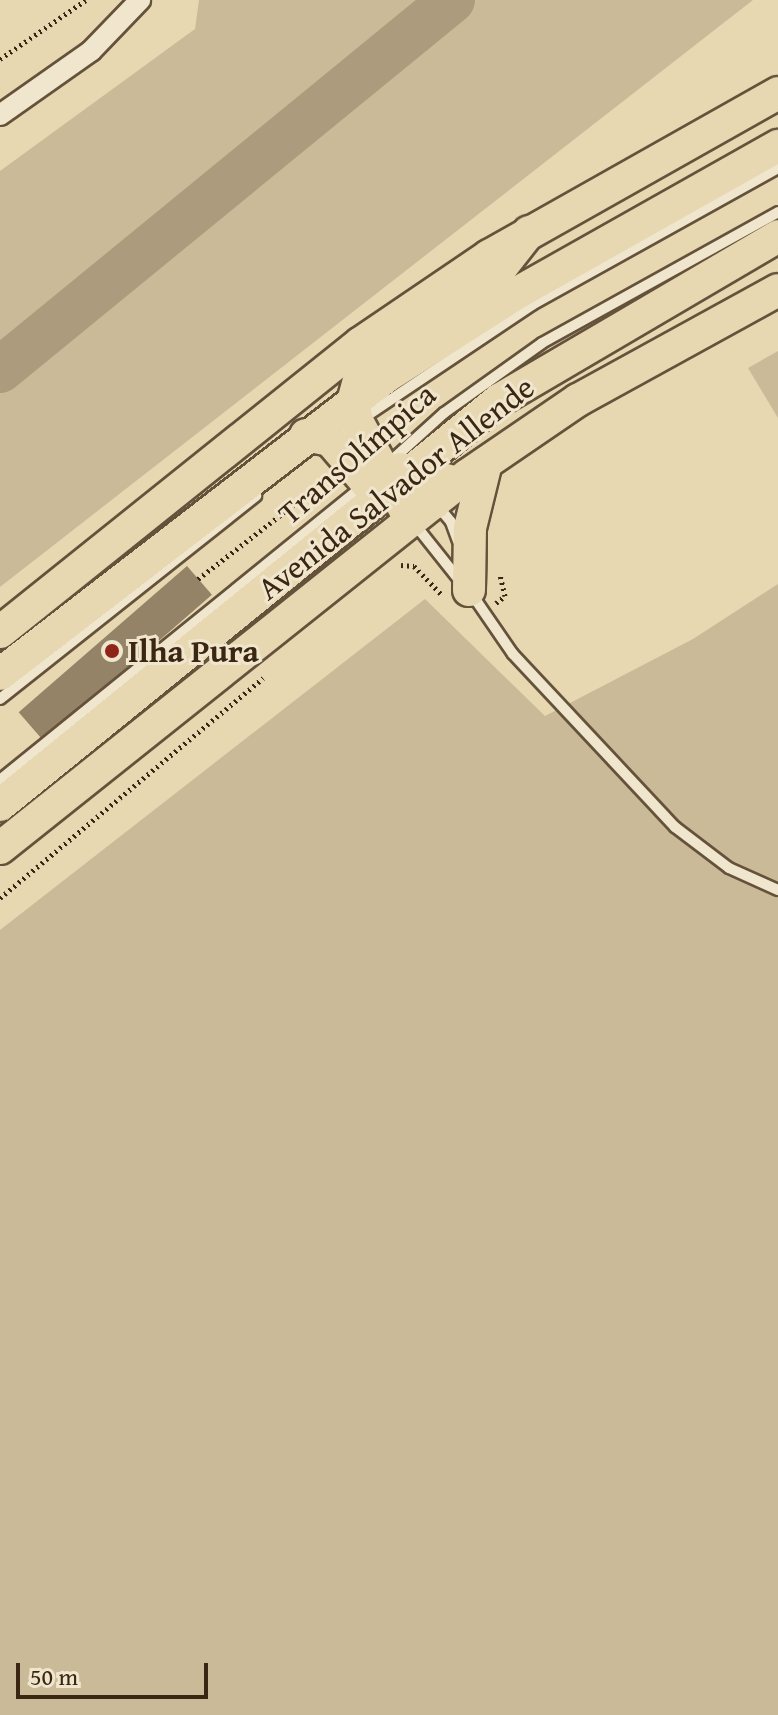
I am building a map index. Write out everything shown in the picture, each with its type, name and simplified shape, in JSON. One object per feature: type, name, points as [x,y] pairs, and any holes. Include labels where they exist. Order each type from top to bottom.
[{"type":"main road","points":[[0,632],[361,343],[529,232],[778,93]]},
{"type":"main road","points":[[0,674],[517,293],[778,146]]},
{"type":"main road","points":[[400,484],[355,412],[369,359],[500,269],[529,232]]},
{"type":"main road","name":"Avenida Salvador Allende","points":[[0,805],[400,484],[499,400],[778,236]]},
{"type":"main road","name":"Avenida Salvador Allende","points":[[0,848],[400,484],[486,463],[578,400],[778,290]]},
{"type":"main road","points":[[318,438],[400,484]]},
{"type":"main road","points":[[458,596],[486,463]]},
{"type":"street","points":[[0,115],[91,51],[140,0]]},
{"type":"lane","name":"TransOlímpica","points":[[355,412],[532,305],[778,168]]},
{"type":"lane","name":"TransOlímpica","points":[[0,780],[400,484],[444,413],[542,343],[778,212]]},
{"type":"lane","name":"TransOlímpica","points":[[283,474],[318,438]]},
{"type":"lane","name":"TransOlímpica","points":[[0,699],[272,483]]},
{"type":"lane","points":[[400,484],[456,532],[458,596]]},
{"type":"lane","points":[[400,484],[458,596],[675,827],[729,868],[778,890]]},
{"type":"path","points":[[0,59],[86,0]]},
{"type":"path","points":[[198,579],[318,486]]},
{"type":"path","points":[[498,559],[505,596]]},
{"type":"path","points":[[389,573],[404,564],[414,566],[458,596]]},
{"type":"path","points":[[0,898],[268,674]]},
{"type":"shaded area","points":[[199,0],[753,0],[0,587],[0,171],[195,29]]},
{"type":"shaded area","points":[[778,351],[778,418],[748,368]]},
{"type":"shaded area","points":[[778,584],[778,1715],[0,1715],[0,930],[425,599],[545,716],[693,639]]},
{"type":"building","name":"Ilha Pura","points":[[187,566],[212,595],[44,741],[19,712]]},
{"type":"waterway","points":[[0,370],[452,0]]},
{"type":"place","name":"Ilha Pura","points":[[112,651]]}]
